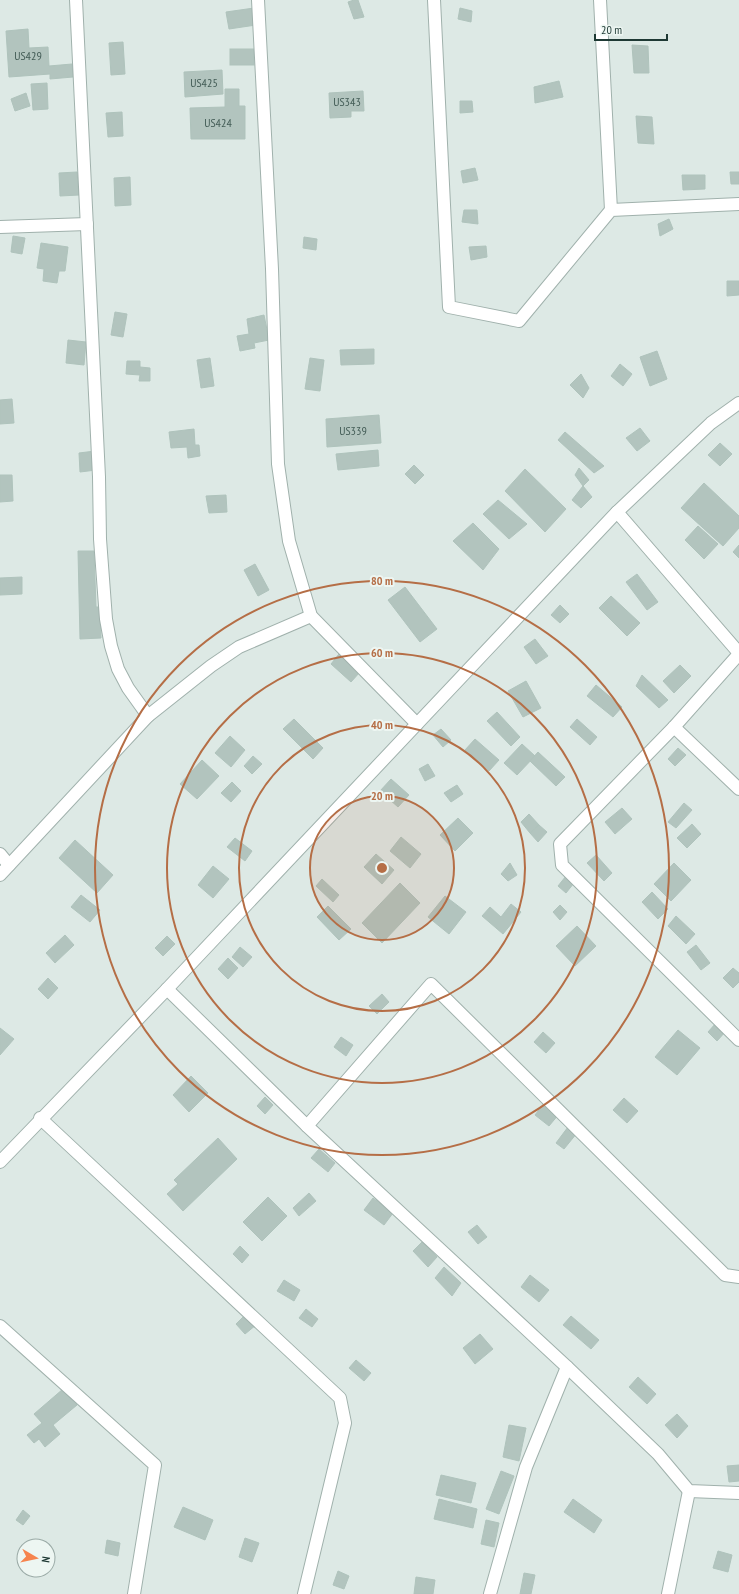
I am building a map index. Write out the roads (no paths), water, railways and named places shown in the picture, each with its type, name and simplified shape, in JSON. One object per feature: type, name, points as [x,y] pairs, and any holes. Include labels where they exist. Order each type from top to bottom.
[{"type":"street","points":[[76,0],[99,477],[100,539],[106,618],[118,669],[128,688],[148,716]]},
{"type":"street","points":[[258,0],[272,268],[278,464],[290,541],[311,616],[417,724]]},
{"type":"street","points":[[434,0],[450,307],[519,321],[611,210],[600,0]]},
{"type":"street","points":[[611,210],[739,204]]},
{"type":"street","points":[[0,227],[86,224]]},
{"type":"street","points":[[0,1162],[40,1118],[167,989],[617,512],[711,423],[739,402]]},
{"type":"street","points":[[617,512],[739,653],[674,727],[560,844],[562,865],[739,1040]]},
{"type":"street","points":[[0,875],[148,716],[210,666],[239,647],[311,616]]},
{"type":"street","points":[[674,727],[739,789]]},
{"type":"street","points":[[0,854],[9,865]]},
{"type":"street","points":[[307,1126],[431,984],[725,1275],[739,1277]]},
{"type":"street","points":[[167,989],[307,1126],[567,1367],[658,1454],[689,1491],[739,1493]]},
{"type":"street","points":[[40,1118],[340,1398],[344,1423],[304,1594]]},
{"type":"street","points":[[0,1326],[155,1465],[134,1594]]},
{"type":"street","points":[[490,1594],[526,1467],[567,1367]]},
{"type":"street","points":[[668,1594],[689,1491]]}]
